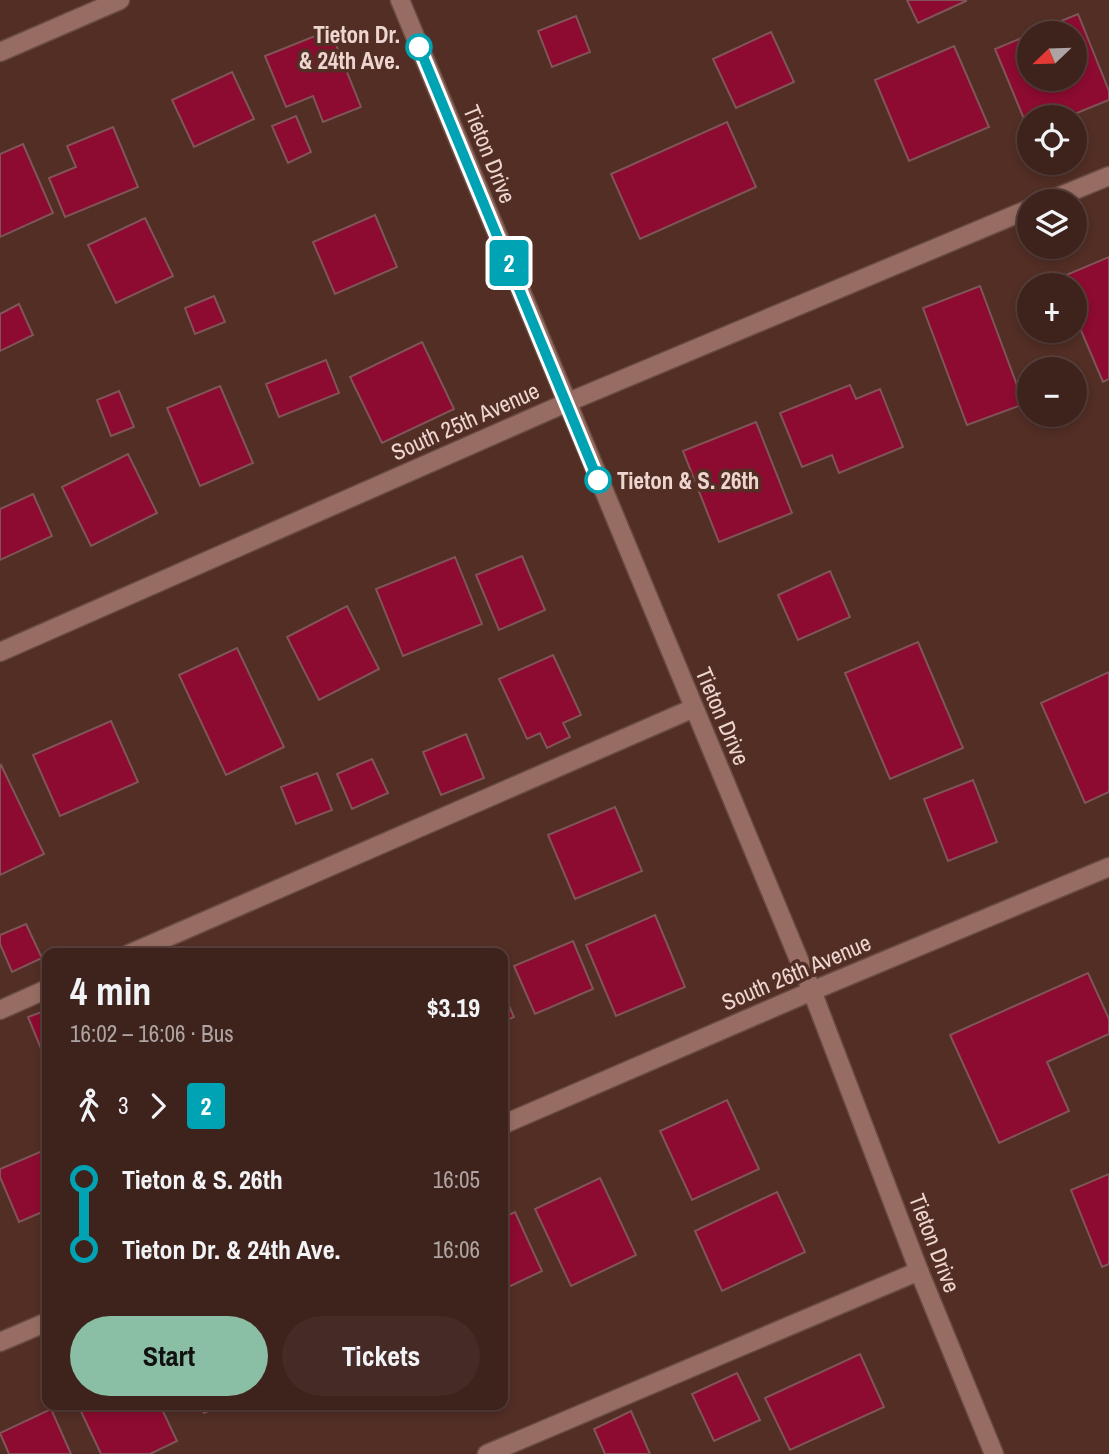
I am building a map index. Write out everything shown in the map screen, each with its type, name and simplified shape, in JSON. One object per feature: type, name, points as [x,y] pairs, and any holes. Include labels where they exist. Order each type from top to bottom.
[{"type":"street","points":[[0,52],[120,0]]},
{"type":"street","name":"Tieton Drive","points":[[400,0],[812,991],[919,1271],[994,1454]]},
{"type":"street","points":[[1077,189],[1109,176]]},
{"type":"street","name":"South 25th Avenue","points":[[0,652],[566,403],[1017,214]]},
{"type":"street","points":[[143,948],[694,708]]},
{"type":"street","name":"South 26th Avenue","points":[[508,1122],[1109,867]]},
{"type":"street","points":[[0,1010],[42,991]]},
{"type":"street","points":[[487,1454],[919,1271]]},
{"type":"street","points":[[0,1342],[42,1324]]},
{"type":"building","points":[[907,0],[966,0],[966,1],[918,23]]},
{"type":"building","points":[[1078,14],[1081,21],[1061,21]]},
{"type":"building","points":[[576,16],[590,52],[552,67],[538,31]]},
{"type":"building","points":[[330,30],[361,107],[323,122],[313,96],[286,107],[265,56]]},
{"type":"building","points":[[771,32],[794,82],[736,108],[713,59]]},
{"type":"building","points":[[1087,36],[1109,91],[1109,100],[1087,109],[1087,105],[1018,105],[995,49],[1017,40],[1017,91],[1087,91]]},
{"type":"building","points":[[954,46],[989,127],[909,161],[875,80]]},
{"type":"building","points":[[232,72],[254,119],[194,147],[172,100]]},
{"type":"building","points":[[296,116],[311,152],[288,163],[272,126]]},
{"type":"building","points":[[727,122],[756,187],[640,239],[611,174]]},
{"type":"building","points":[[113,127],[138,187],[65,217],[49,178],[76,167],[67,146]]},
{"type":"building","points":[[23,144],[53,213],[0,237],[0,154]]},
{"type":"building","points":[[375,215],[397,267],[335,294],[313,242]]},
{"type":"building","points":[[145,218],[173,276],[116,303],[88,245]]},
{"type":"building","points":[[1109,257],[1109,379],[1103,382],[1086,343],[1087,273],[1071,273]]},
{"type":"building","points":[[980,286],[1017,385],[1017,407],[967,425],[923,308]]},
{"type":"building","points":[[214,296],[225,322],[195,334],[185,308]]},
{"type":"building","points":[[19,304],[33,335],[0,351],[0,314]]},
{"type":"building","points":[[422,342],[454,409],[382,443],[350,377]]},
{"type":"building","points":[[326,360],[339,393],[279,417],[266,384]]},
{"type":"building","points":[[850,385],[856,399],[880,389],[903,447],[839,473],[832,455],[802,467],[780,413]]},
{"type":"building","points":[[220,386],[253,463],[200,486],[167,408]]},
{"type":"building","points":[[119,391],[134,427],[111,436],[97,400]]},
{"type":"building","points":[[756,422],[792,513],[719,542],[683,451]]},
{"type":"building","points":[[128,454],[157,513],[91,546],[62,487]]},
{"type":"building","points":[[33,494],[52,536],[0,560],[0,509]]},
{"type":"building","points":[[522,556],[545,610],[499,630],[476,575]]},
{"type":"building","points":[[455,557],[482,624],[403,656],[376,589]]},
{"type":"building","points":[[830,571],[850,617],[798,640],[778,595]]},
{"type":"building","points":[[347,606],[379,669],[319,700],[287,637]]},
{"type":"building","points":[[918,642],[963,748],[890,779],[845,673]]},
{"type":"building","points":[[237,648],[284,747],[226,775],[179,675]]},
{"type":"building","points":[[553,655],[581,715],[563,723],[570,737],[547,748],[540,733],[527,739],[499,679]]},
{"type":"building","points":[[1109,672],[1109,792],[1085,803],[1041,703]]},
{"type":"building","points":[[111,721],[138,782],[60,816],[33,755]]},
{"type":"building","points":[[466,734],[484,778],[441,795],[423,752]]},
{"type":"building","points":[[372,759],[388,793],[352,809],[337,774]]},
{"type":"building","points":[[0,766],[44,854],[0,875]]},
{"type":"building","points":[[317,773],[332,810],[296,824],[281,787]]},
{"type":"building","points":[[973,780],[997,842],[948,861],[924,799]]},
{"type":"building","points":[[615,807],[642,871],[575,899],[548,835]]},
{"type":"building","points":[[655,915],[685,987],[616,1016],[586,945]]},
{"type":"building","points":[[26,924],[42,958],[12,972],[0,944],[0,935]]},
{"type":"building","points":[[573,941],[593,989],[535,1014],[514,966]]},
{"type":"building","points":[[1088,973],[1109,1019],[1109,1034],[1047,1062],[1069,1111],[999,1143],[950,1035]]},
{"type":"building","points":[[508,1004],[514,1017],[508,1020]]},
{"type":"building","points":[[42,1012],[42,1051],[28,1017]]},
{"type":"building","points":[[727,1100],[759,1169],[692,1200],[660,1131]]},
{"type":"building","points":[[42,1151],[42,1212],[19,1222],[0,1177],[0,1169]]},
{"type":"building","points":[[1109,1174],[1109,1264],[1102,1267],[1071,1190]]},
{"type":"building","points":[[600,1178],[636,1255],[571,1286],[535,1209]]},
{"type":"building","points":[[777,1192],[805,1252],[722,1291],[695,1231]]},
{"type":"building","points":[[515,1212],[542,1271],[508,1287],[508,1215]]},
{"type":"building","points":[[860,1354],[884,1407],[790,1450],[765,1398]]},
{"type":"building","points":[[737,1373],[760,1420],[714,1441],[692,1394]]},
{"type":"building","points":[[51,1410],[71,1454],[9,1454],[0,1433]]},
{"type":"building","points":[[80,1410],[162,1410],[177,1441],[150,1454],[101,1454]]},
{"type":"building","points":[[631,1411],[650,1454],[605,1454],[594,1429]]},
{"type":"bus line","name":"2","points":[[419,47],[598,480]]},
{"type":"place","name":"Tieton Dr. & 24th Ave.","points":[[419,47]]},
{"type":"place","name":"Tieton & S. 26th","points":[[598,480]]}]
